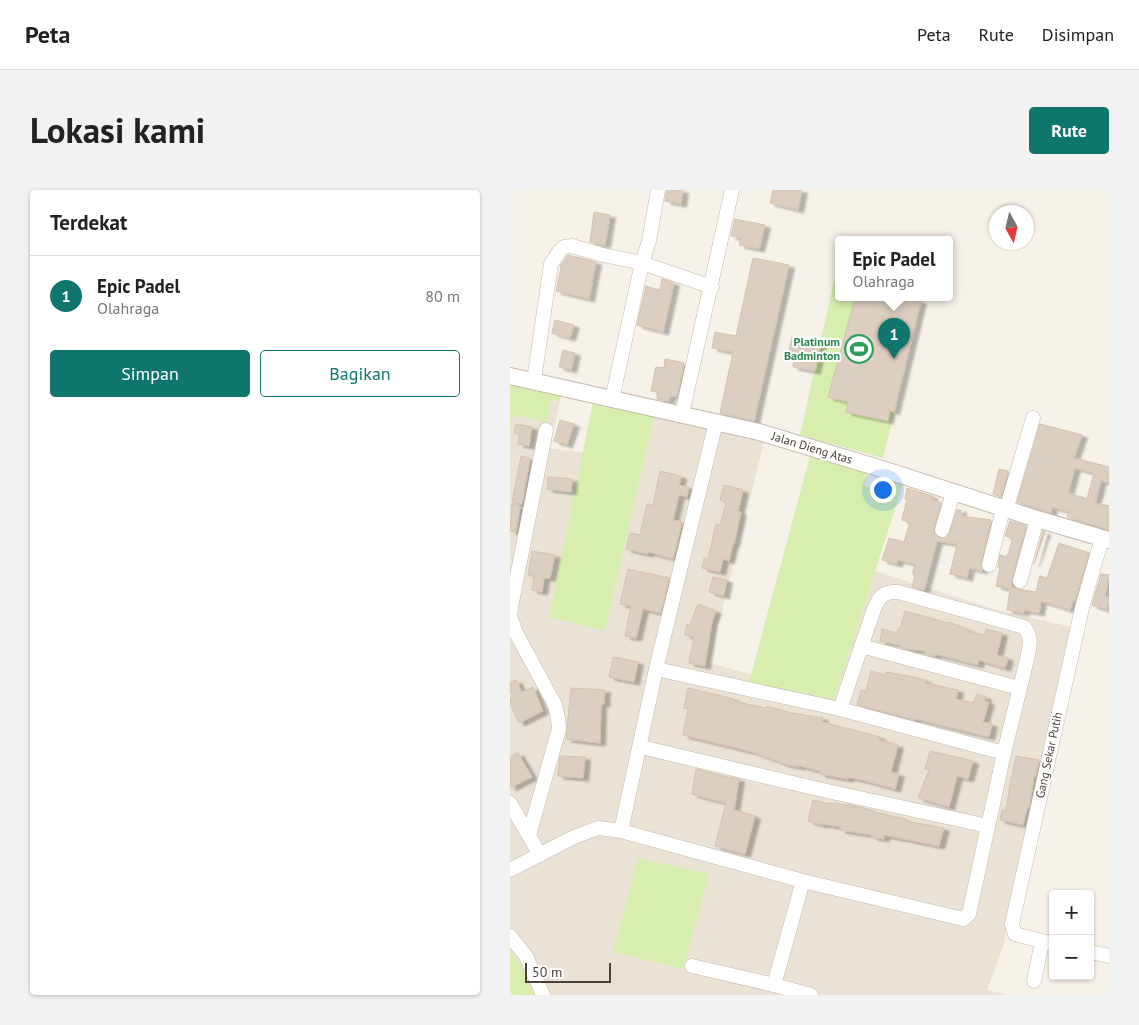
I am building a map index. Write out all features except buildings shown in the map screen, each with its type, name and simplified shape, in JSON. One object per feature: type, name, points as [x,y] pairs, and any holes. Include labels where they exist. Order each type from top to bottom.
[{"type":"street","points":[[612,399],[642,263],[649,241],[658,190]]},
{"type":"street","points":[[682,414],[712,287],[732,190]]},
{"type":"street","points":[[534,380],[551,264],[564,247],[572,246],[642,263],[712,287]]},
{"type":"street","name":"Jalan Dieng Atas","points":[[510,376],[759,432],[1105,539]]},
{"type":"street","points":[[989,565],[1033,418]]},
{"type":"street","points":[[621,831],[641,747],[656,669],[716,422]]},
{"type":"street","points":[[529,835],[559,729],[555,705],[516,633],[510,616],[546,430]]},
{"type":"street","points":[[942,530],[953,493]]},
{"type":"street","points":[[1020,581],[1037,519]]},
{"type":"street","name":"Gang Sekar Putih","points":[[1047,943],[1015,934],[1012,924],[1082,608],[1105,539]]},
{"type":"street","points":[[510,870],[598,828],[621,831],[803,881],[963,919],[969,914],[1031,640],[1030,634],[1024,627],[907,595],[891,592],[880,596],[840,709]]},
{"type":"street","points":[[861,646],[1019,688]]},
{"type":"street","points":[[656,669],[840,709],[1004,753]]},
{"type":"street","points":[[641,747],[818,789],[988,826]]},
{"type":"street","points":[[510,803],[540,855]]},
{"type":"street","points":[[774,985],[803,881]]},
{"type":"street","points":[[510,936],[526,956],[543,995]]},
{"type":"street","points":[[1034,981],[1047,943]]},
{"type":"street","points":[[1094,953],[1109,956]]},
{"type":"street","points":[[692,966],[811,995]]},
{"type":"shaded area","points":[[551,400],[560,401],[550,448],[583,453],[549,617],[605,630],[654,416],[764,442],[709,663],[751,674],[749,682],[834,700],[875,571],[997,610],[1076,628],[1003,947],[987,990],[1010,995],[510,995],[510,429],[512,415]]},
{"type":"green space","points":[[835,277],[835,301],[922,301],[883,458],[800,435]]},
{"type":"green space","points":[[510,385],[561,395],[560,401],[551,400],[547,422],[513,415],[510,429]]},
{"type":"green space","points":[[593,402],[654,416],[605,631],[549,617]]},
{"type":"green space","points":[[810,456],[868,474],[864,486],[879,490],[883,478],[903,484],[834,700],[749,682]]},
{"type":"green space","points":[[638,858],[709,874],[683,969],[613,952]]},
{"type":"green space","points":[[510,950],[522,968],[534,995],[510,995]]},
{"type":"place","name":"Platinum Badminton","points":[[859,349]]},
{"type":"place","name":"Epic Padel","points":[[894,359]]}]
